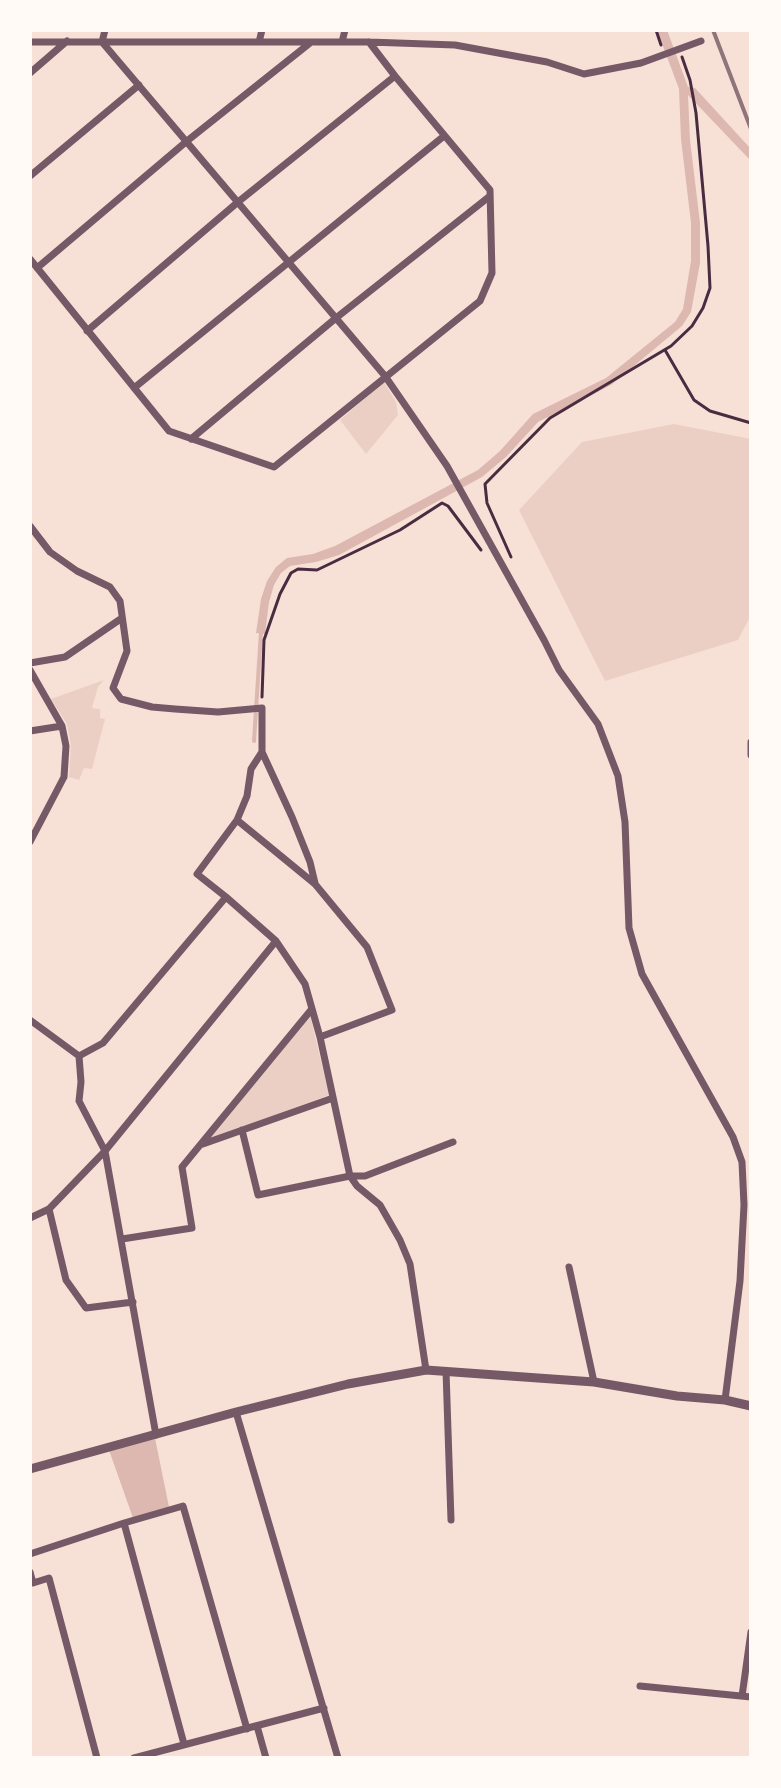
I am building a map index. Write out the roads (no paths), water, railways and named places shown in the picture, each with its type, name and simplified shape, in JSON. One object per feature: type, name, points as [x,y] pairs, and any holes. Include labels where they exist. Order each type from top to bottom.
[{"type":"street","points":[[102,42],[105,30]]},
{"type":"street","points":[[178,42],[181,30]]},
{"type":"street","points":[[259,42],[262,30]]},
{"type":"street","points":[[342,42],[345,30]]},
{"type":"street","points":[[30,73],[67,41]]},
{"type":"street","points":[[30,42],[455,45],[547,62],[584,74],[641,63],[701,41]]},
{"type":"street","points":[[102,42],[385,376],[447,466],[559,670],[598,724],[618,776],[625,822],[629,928],[642,974],[733,1137],[742,1162],[744,1205],[740,1281],[725,1400]]},
{"type":"street","points":[[37,268],[187,141],[311,42]]},
{"type":"street","points":[[30,259],[169,431],[274,467],[480,301],[492,273],[490,190],[369,42]]},
{"type":"street","points":[[87,331],[238,202],[395,76]]},
{"type":"street","points":[[30,176],[139,85]]},
{"type":"street","points":[[134,388],[444,136]]},
{"type":"street","points":[[191,439],[336,318],[490,196]]},
{"type":"street","points":[[30,526],[50,552],[77,571],[110,587],[120,601],[127,651],[113,688],[121,699],[152,707],[218,712],[262,708],[262,752],[310,862],[315,884]]},
{"type":"street","points":[[30,663],[65,657],[122,618]]},
{"type":"street","points":[[30,670],[62,726],[66,746],[64,777],[30,842]]},
{"type":"street","points":[[30,731],[62,726]]},
{"type":"street","points":[[751,742],[751,755]]},
{"type":"street","points":[[262,752],[251,769],[247,796],[237,820],[197,874],[276,941],[305,984],[320,1037],[350,1176],[380,1205],[410,1264],[426,1370]]},
{"type":"street","points":[[237,820],[315,884],[367,947],[392,1010],[320,1037]]},
{"type":"street","points":[[79,1056],[103,1043],[226,897]]},
{"type":"street","points":[[30,1218],[49,1209],[105,1151],[276,941]]},
{"type":"street","points":[[122,1239],[192,1228],[182,1167],[311,1010]]},
{"type":"street","points":[[30,1020],[79,1056],[79,1101],[105,1151],[156,1435]]},
{"type":"street","points":[[201,1145],[333,1098]]},
{"type":"street","points":[[242,1130],[258,1195],[350,1176],[365,1176],[453,1142]]},
{"type":"street","points":[[49,1209],[66,1280],[86,1308],[133,1302]]},
{"type":"street","points":[[569,1267],[594,1382]]},
{"type":"street","points":[[30,1469],[348,1384],[426,1370],[594,1382],[751,1406]]},
{"type":"street","points":[[446,1371],[451,1520]]},
{"type":"street","points":[[236,1412],[338,1758]]},
{"type":"street","points":[[30,1554],[183,1506],[247,1729]]},
{"type":"street","points":[[124,1523],[184,1744]]},
{"type":"street","points":[[30,1572],[33,1583],[49,1578],[97,1758]]},
{"type":"street","points":[[742,1696],[751,1632]]},
{"type":"street","points":[[640,1686],[751,1697]]},
{"type":"street","points":[[134,1758],[324,1708]]},
{"type":"street","points":[[257,1726],[266,1758]]},
{"type":"street","points":[[168,1748],[171,1758]]},
{"type":"waterway","points":[[254,741],[261,632]]},
{"type":"railway","points":[[713,30],[751,129]]}]
